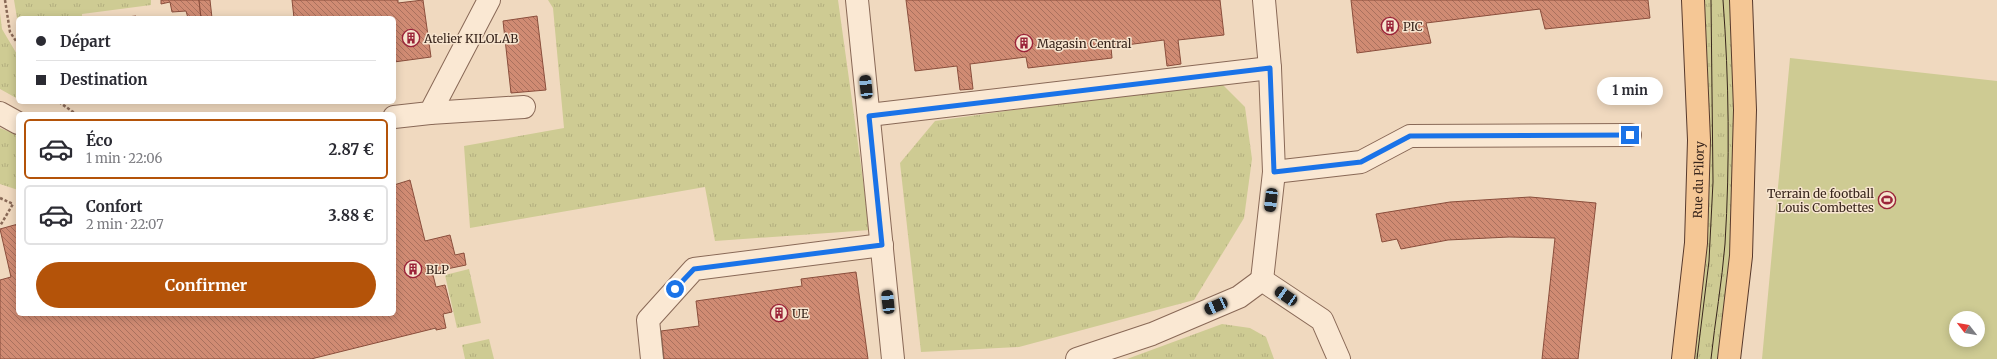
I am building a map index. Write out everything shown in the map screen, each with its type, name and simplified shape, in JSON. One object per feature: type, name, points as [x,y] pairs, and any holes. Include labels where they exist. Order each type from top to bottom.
[{"type":"main road","name":"Rue du Pilory","points":[[1683,359],[1696,243],[1699,148],[1693,0]]},
{"type":"main road","points":[[1729,359],[1741,256],[1745,110],[1741,0]]},
{"type":"lane","points":[[430,113],[489,0]]},
{"type":"lane","points":[[857,0],[893,359]]},
{"type":"lane","points":[[1078,359],[1152,334],[1239,297],[1262,280],[1274,172],[1270,68],[1264,0]]},
{"type":"lane","points":[[869,116],[1270,68]]},
{"type":"lane","points":[[396,117],[524,107]]},
{"type":"lane","points":[[0,113],[16,122]]},
{"type":"lane","points":[[1274,172],[1361,162],[1410,136],[1630,135]]},
{"type":"lane","points":[[652,359],[648,320],[694,269],[882,245]]},
{"type":"lane","points":[[1262,280],[1322,320],[1339,359]]},
{"type":"path","points":[[5,0],[10,32],[16,41]]},
{"type":"path","points":[[62,104],[73,112]]},
{"type":"path","points":[[0,198],[13,204],[0,226]]},
{"type":"green space","points":[[14,0],[151,0],[151,5],[82,14],[82,16],[17,16]]},
{"type":"green space","points":[[548,0],[838,0],[870,230],[715,241],[705,187],[470,228],[464,146],[564,128],[553,8]]},
{"type":"green space","points":[[1703,0],[1731,0],[1737,187],[1722,359],[1692,359]]},
{"type":"green space","points":[[0,13],[2,29],[16,53],[16,98],[0,89]]},
{"type":"green space","name":"Terrain de football Louis Combettes","points":[[1790,58],[1997,81],[1997,359],[1762,359]]},
{"type":"green space","points":[[1219,81],[1245,107],[1252,159],[1244,218],[1194,300],[1019,347],[921,352],[900,163],[935,121]]},
{"type":"green space","points":[[0,128],[16,134],[16,189],[0,184]]},
{"type":"green space","points":[[469,269],[481,323],[457,328],[445,275]]},
{"type":"green space","points":[[1222,324],[1250,328],[1266,337],[1274,359],[1127,359]]},
{"type":"green space","points":[[489,339],[494,359],[465,359],[462,345]]},
{"type":"building","points":[[161,0],[199,0],[201,16],[187,16],[186,11],[172,12],[170,2],[161,4]]},
{"type":"building","points":[[199,0],[210,0],[212,16],[201,16]]},
{"type":"building","name":"Atelier KILOLAB","points":[[292,0],[398,0],[398,3],[423,0],[431,57],[396,62],[396,16],[294,16]]},
{"type":"building","name":"Magasin Central","points":[[906,0],[1220,0],[1224,35],[1178,40],[1181,64],[1167,66],[1164,40],[1111,47],[1112,58],[1028,68],[1026,57],[970,64],[973,89],[960,90],[957,66],[915,71]]},
{"type":"building","name":"PIC","points":[[1351,0],[1648,0],[1650,18],[1545,29],[1540,9],[1426,23],[1431,43],[1357,53]]},
{"type":"building","points":[[537,16],[546,90],[511,93],[503,21]]},
{"type":"building","name":"BLP","points":[[410,180],[425,241],[450,235],[455,255],[464,253],[466,265],[437,271],[436,266],[431,267],[436,287],[445,285],[452,312],[443,314],[446,328],[436,330],[436,328],[311,359],[0,359],[0,280],[11,277],[0,229],[16,225],[16,316],[396,316],[396,184]]},
{"type":"building","points":[[1530,197],[1596,203],[1578,359],[1542,359],[1555,238],[1509,237],[1448,240],[1401,249],[1397,239],[1382,242],[1376,214],[1450,202]]},
{"type":"building","name":"UE","points":[[856,272],[868,359],[664,359],[661,331],[699,326],[696,301],[802,286],[801,279]]},
{"type":"tram line","points":[[1697,359],[1709,261],[1713,182],[1711,0]]},
{"type":"tram line","points":[[1711,359],[1724,258],[1727,214],[1728,91],[1723,0]]},
{"type":"place","name":"PIC","points":[[1390,26]]},
{"type":"place","name":"Atelier KILOLAB","points":[[411,38]]},
{"type":"place","name":"Magasin Central","points":[[1024,43]]},
{"type":"place","name":"Terrain de football Louis Combettes","points":[[1887,200]]},
{"type":"place","name":"BLP","points":[[413,269]]},
{"type":"place","name":"UE","points":[[779,313]]},
{"type":"route","points":[[675,289],[694,269],[882,245],[869,116],[1270,68],[1274,172],[1361,162],[1410,136],[1630,135]]}]
